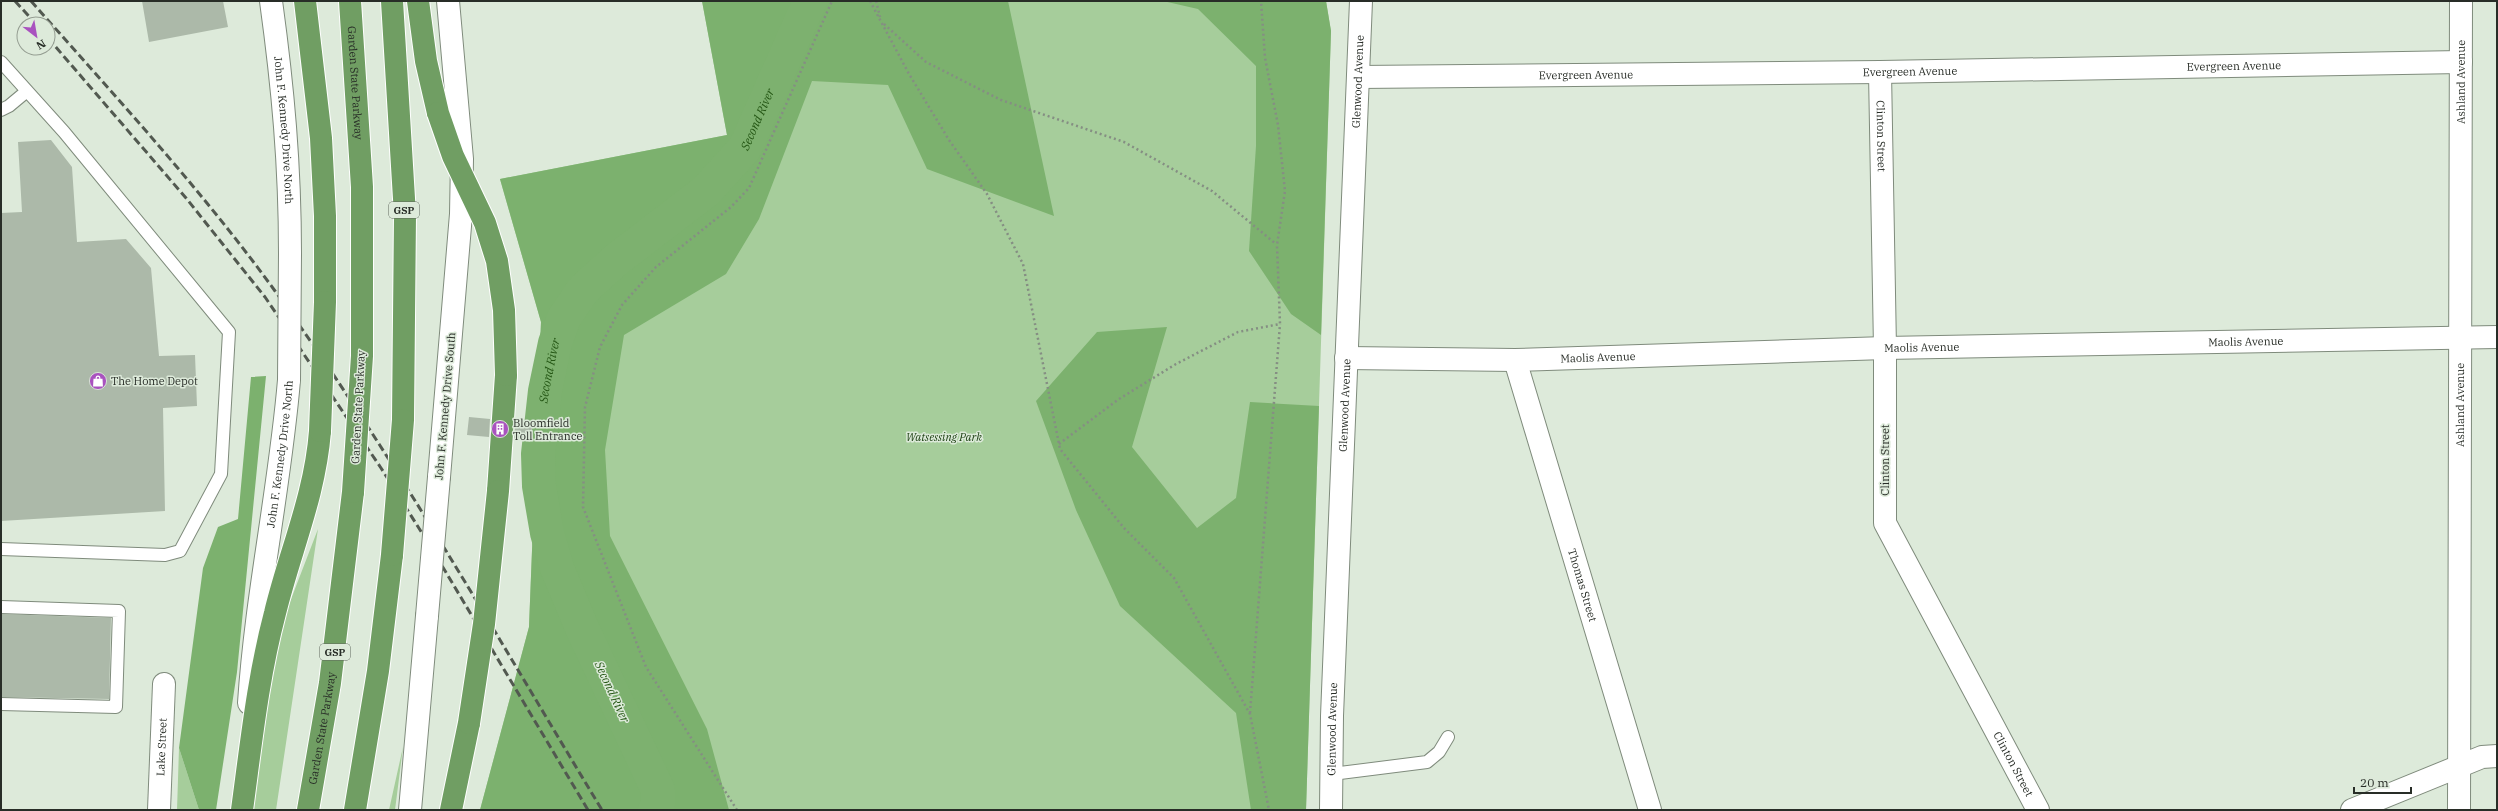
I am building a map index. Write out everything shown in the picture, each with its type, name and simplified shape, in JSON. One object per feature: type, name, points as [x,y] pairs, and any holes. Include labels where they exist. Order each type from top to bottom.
[{"type":"highway","points":[[242,810],[266,648],[283,579],[312,491],[320,431],[325,302],[325,216],[321,138],[305,1]]},
{"type":"highway","name":"Garden State Parkway","points":[[308,810],[330,683],[353,492],[362,356],[362,187],[350,1]]},
{"type":"highway","name":"GSP","points":[[355,810],[378,671],[392,555],[403,420],[405,352],[405,215],[392,1]]},
{"type":"highway","points":[[418,1],[426,62],[438,113],[453,156],[491,240],[500,282],[505,326],[506,375],[498,491],[484,624],[469,723],[451,810]]},
{"type":"street","name":"John F. Kennedy Drive North","points":[[242,810],[253,646],[283,436],[289,380],[290,254],[288,141],[271,1]]},
{"type":"street","name":"John F. Kennedy Drive South","points":[[410,810],[462,190],[460,138],[448,1]]},
{"type":"street","name":"Glenwood Avenue","points":[[1331,810],[1346,358],[1361,1]]},
{"type":"street","name":"Ashland Avenue","points":[[2459,810],[2461,1]]},
{"type":"street","name":"Evergreen Avenue","points":[[1358,77],[1880,72],[2461,62]]},
{"type":"street","name":"Clinton Street","points":[[1880,72],[1885,348],[1885,523],[2038,810]]},
{"type":"street","name":"Maolis Avenue","points":[[1346,358],[1515,360],[1885,348],[2497,337]]},
{"type":"street","name":"Thomas Street","points":[[1515,360],[1650,810]]},
{"type":"street","name":"Lake Street","points":[[159,810],[164,684]]},
{"type":"street","points":[[2352,810],[2460,768],[2482,757],[2497,756]]},
{"type":"lane","points":[[1,62],[64,132],[229,332],[222,464],[217,484],[184,546],[173,554],[1,549]]},
{"type":"lane","points":[[1,110],[9,106],[27,91]]},
{"type":"lane","points":[[1,607],[119,611],[116,707],[1,704]]},
{"type":"lane","points":[[1332,774],[1427,762],[1439,752],[1448,737]]},
{"type":"path","points":[[737,810],[646,667],[583,508],[585,407],[600,347],[622,305],[656,267],[731,207],[749,188],[832,1]]},
{"type":"path","points":[[870,1],[949,140],[987,194],[1023,264],[1060,449],[1124,528],[1174,578],[1250,714]]},
{"type":"path","points":[[876,1],[882,22],[926,62],[1000,100],[1124,142],[1205,188],[1277,245]]},
{"type":"path","points":[[1261,1],[1264,58],[1278,125],[1285,192],[1277,245],[1280,324],[1250,714],[1269,810]]},
{"type":"path","points":[[1059,444],[1119,399],[1176,364],[1238,332],[1280,324]]},
{"type":"green space","name":"Watsessing Park","points":[[702,1],[1326,1],[1331,31],[1306,810],[480,810],[529,627],[541,322],[500,179],[727,135]]},
{"type":"green space","points":[[702,1],[1008,1],[1054,216],[927,169],[888,85],[812,81],[759,219],[726,274],[624,335],[605,450],[610,536],[707,729],[729,810],[480,810],[529,627],[541,322],[500,179],[727,135]]},
{"type":"green space","points":[[1163,1],[1326,1],[1331,31],[1321,335],[1291,314],[1249,251],[1256,146],[1256,66],[1198,9]]},
{"type":"green space","points":[[1167,327],[1132,447],[1197,528],[1236,498],[1250,402],[1319,406],[1306,810],[1251,810],[1236,713],[1120,606],[1076,510],[1036,401],[1097,332]]},
{"type":"green space","points":[[266,376],[237,672],[216,810],[199,810],[179,748],[203,568],[218,527],[238,519],[251,377]]},
{"type":"green space","points":[[318,529],[276,810],[253,810],[261,736],[278,633]]},
{"type":"green space","points":[[403,747],[395,810],[389,810]]},
{"type":"green space","points":[[179,748],[199,810],[177,810]]},
{"type":"building","points":[[142,1],[223,1],[228,27],[149,42]]},
{"type":"building","name":"The Home Depot","points":[[51,140],[72,167],[77,242],[126,239],[151,268],[159,356],[195,355],[197,406],[163,408],[165,511],[1,521],[1,213],[22,212],[18,142]]},
{"type":"building","points":[[469,417],[490,419],[489,437],[467,435]]},
{"type":"building","points":[[515,421],[533,422],[531,440],[514,439]]},
{"type":"building","points":[[1,614],[111,618],[109,699],[1,697]]},
{"type":"waterway","name":"Second River","points":[[655,810],[658,805],[658,790],[582,628],[557,568],[547,533],[539,486],[538,454],[545,391],[555,343],[564,318],[583,290],[616,260],[706,191],[745,148],[810,1]]},
{"type":"railway","points":[[15,1],[29,16]]},
{"type":"railway","points":[[31,1],[187,179],[247,253],[275,291],[362,418],[444,547],[602,810]]},
{"type":"railway","points":[[56,47],[186,198],[265,297],[381,468],[432,549],[588,810]]},
{"type":"place","name":"The Home Depot","points":[[98,381]]},
{"type":"place","name":"Bloomfield Toll Entrance","points":[[500,429]]}]
